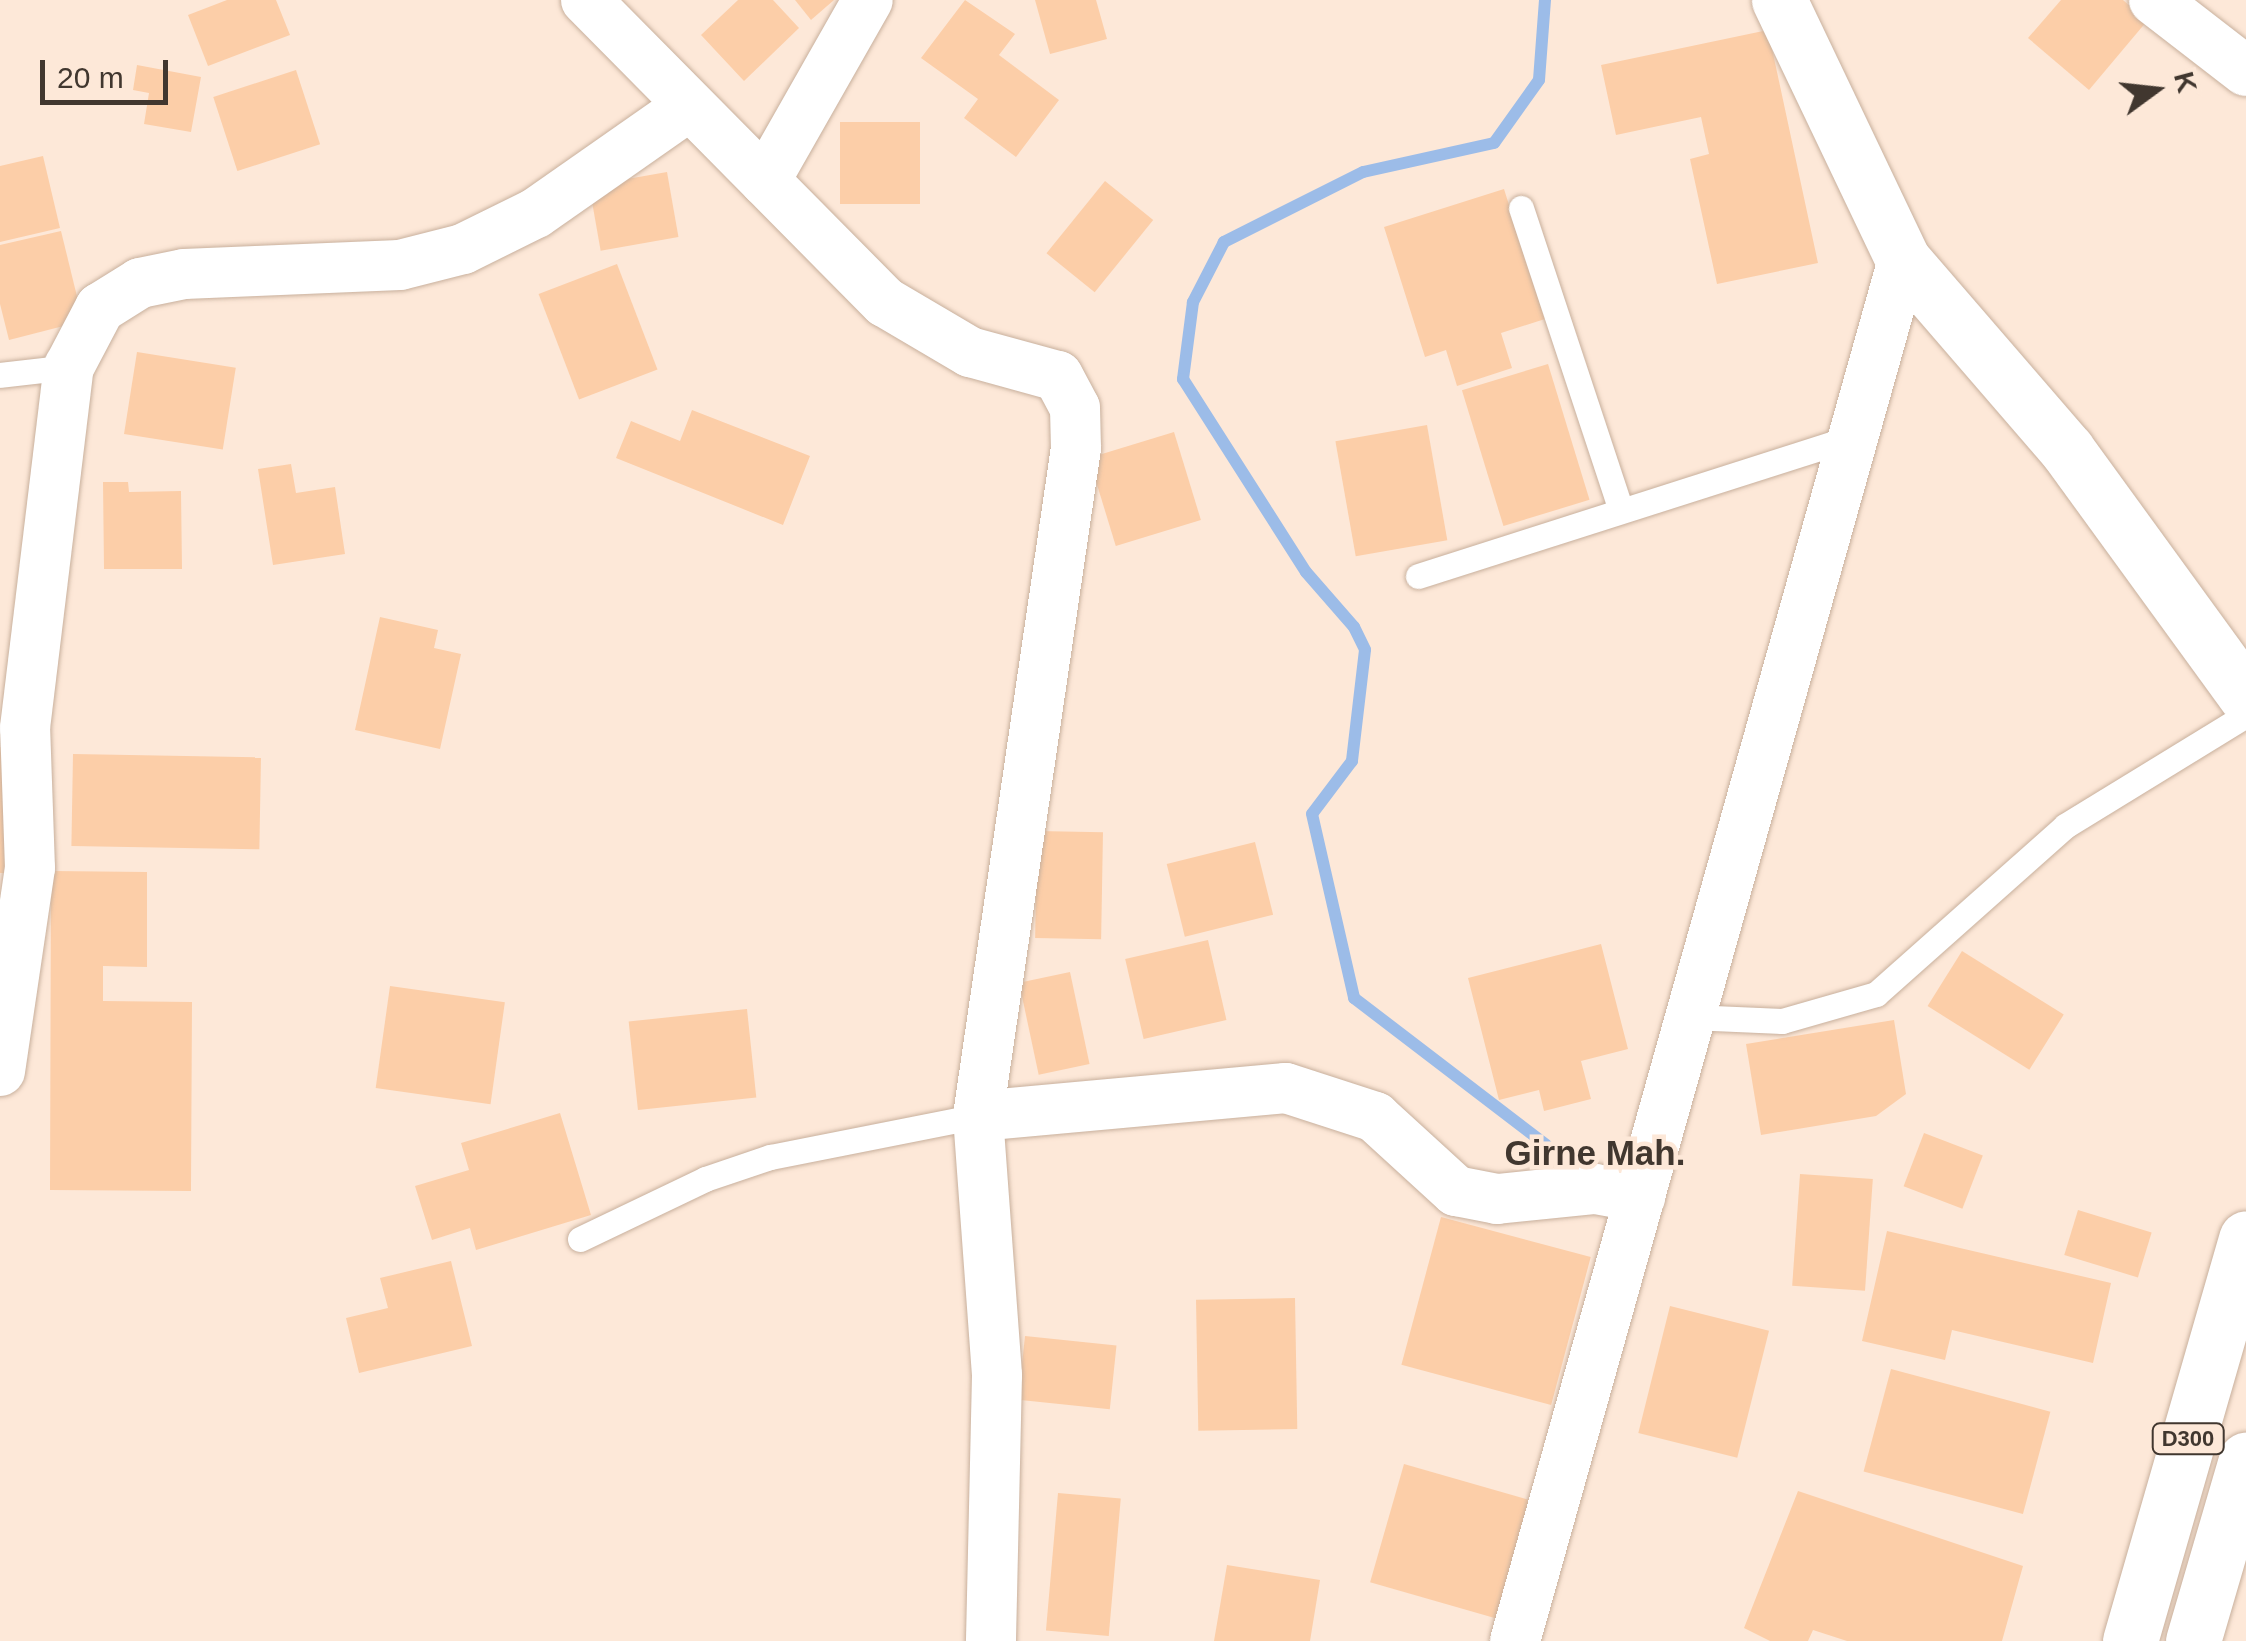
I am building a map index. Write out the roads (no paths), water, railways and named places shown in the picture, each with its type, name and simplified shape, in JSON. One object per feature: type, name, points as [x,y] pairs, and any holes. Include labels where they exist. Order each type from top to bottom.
[{"type":"main road","points":[[1779,0],[1903,260],[2067,450],[2246,696]]},
{"type":"main road","name":"D300","points":[[2130,1641],[2246,1238]]},
{"type":"main road","name":"D300","points":[[2193,1641],[2246,1460]]},
{"type":"street","points":[[586,0],[886,302],[970,352],[1058,376],[1075,408],[1076,448],[978,1116],[997,1375],[991,1641]]},
{"type":"street","points":[[764,181],[868,0]]},
{"type":"street","points":[[2154,0],[2244,62]]},
{"type":"street","points":[[0,1071],[30,868],[12,729],[69,367],[100,308],[140,282],[184,274],[400,265],[463,249],[536,213],[689,106]]},
{"type":"street","points":[[1515,1641],[1903,260]]},
{"type":"street","points":[[978,1116],[1286,1088],[1375,1117],[1456,1190],[1497,1200],[1595,1189],[1640,1197]]},
{"type":"lane","points":[[1522,208],[1621,510]]},
{"type":"lane","points":[[0,375],[69,367]]},
{"type":"lane","points":[[1418,576],[1854,436]]},
{"type":"lane","points":[[1690,1017],[1782,1021],[1876,994],[2065,826],[2246,715]]},
{"type":"lane","points":[[580,1239],[705,1179],[770,1156],[978,1116]]},
{"type":"waterway","points":[[1545,0],[1539,80],[1494,143],[1363,172],[1224,242],[1193,302],[1183,379],[1306,572],[1354,627],[1365,650],[1352,761],[1312,814],[1354,998],[1546,1145]]},
{"type":"district","name":"Girne Mah.","points":[[1595,1153]]}]
